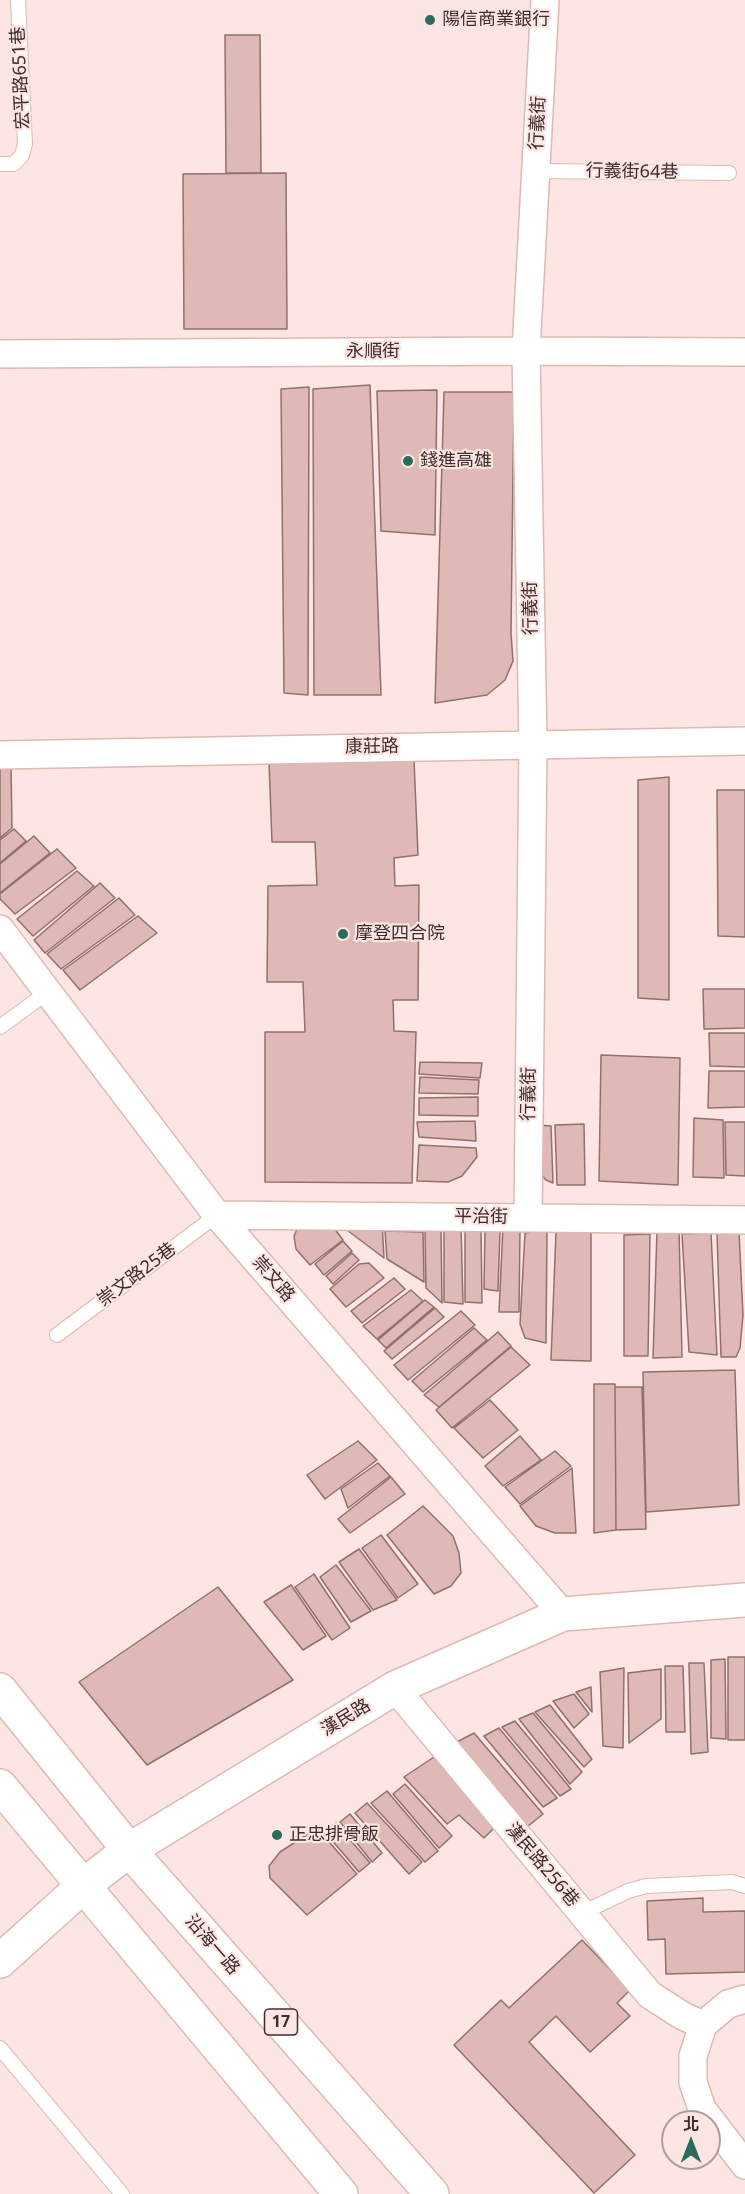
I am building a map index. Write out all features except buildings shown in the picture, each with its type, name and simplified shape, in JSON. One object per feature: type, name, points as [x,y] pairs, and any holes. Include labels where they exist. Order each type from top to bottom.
[{"type":"main road","name":"漢民路","points":[[0,1961],[83,1886],[129,1851],[395,1688],[563,1614],[745,1600]]},
{"type":"main road","name":"沿海一路","points":[[0,1690],[129,1851],[432,2194]]},
{"type":"main road","points":[[0,1786],[341,2194]]},
{"type":"street","name":"行義街","points":[[528,1217],[533,744],[526,351],[545,0]]},
{"type":"street","name":"永順街","points":[[0,354],[745,352]]},
{"type":"street","name":"康莊路","points":[[0,755],[745,741]]},
{"type":"street","name":"崇文路","points":[[1,934],[48,992],[217,1215],[563,1614]]},
{"type":"street","name":"平治街","points":[[217,1215],[745,1220]]},
{"type":"street","name":"漢民路256巷","points":[[395,1688],[650,1995],[703,2025]]},
{"type":"street","points":[[745,1999],[728,2004],[703,2025],[693,2056],[693,2082],[702,2109],[745,2165]]},
{"type":"lane","name":"宏平路651巷","points":[[0,164],[14,164],[22,156],[25,144],[18,0]]},
{"type":"lane","name":"行義街64巷","points":[[536,171],[729,173]]},
{"type":"lane","points":[[0,1027],[48,992]]},
{"type":"lane","name":"崇文路25巷","points":[[57,1335],[217,1215]]},
{"type":"lane","points":[[582,1913],[628,1891],[646,1886],[732,1882],[745,1886]]},
{"type":"lane","points":[[0,2048],[122,2194]]},
{"type":"place","name":"陽信商業銀行","points":[[430,20]]},
{"type":"place","name":"錢進高雄","points":[[408,461]]},
{"type":"place","name":"摩登四合院","points":[[343,934]]},
{"type":"place","name":"正忠排骨飯","points":[[277,1835]]}]
